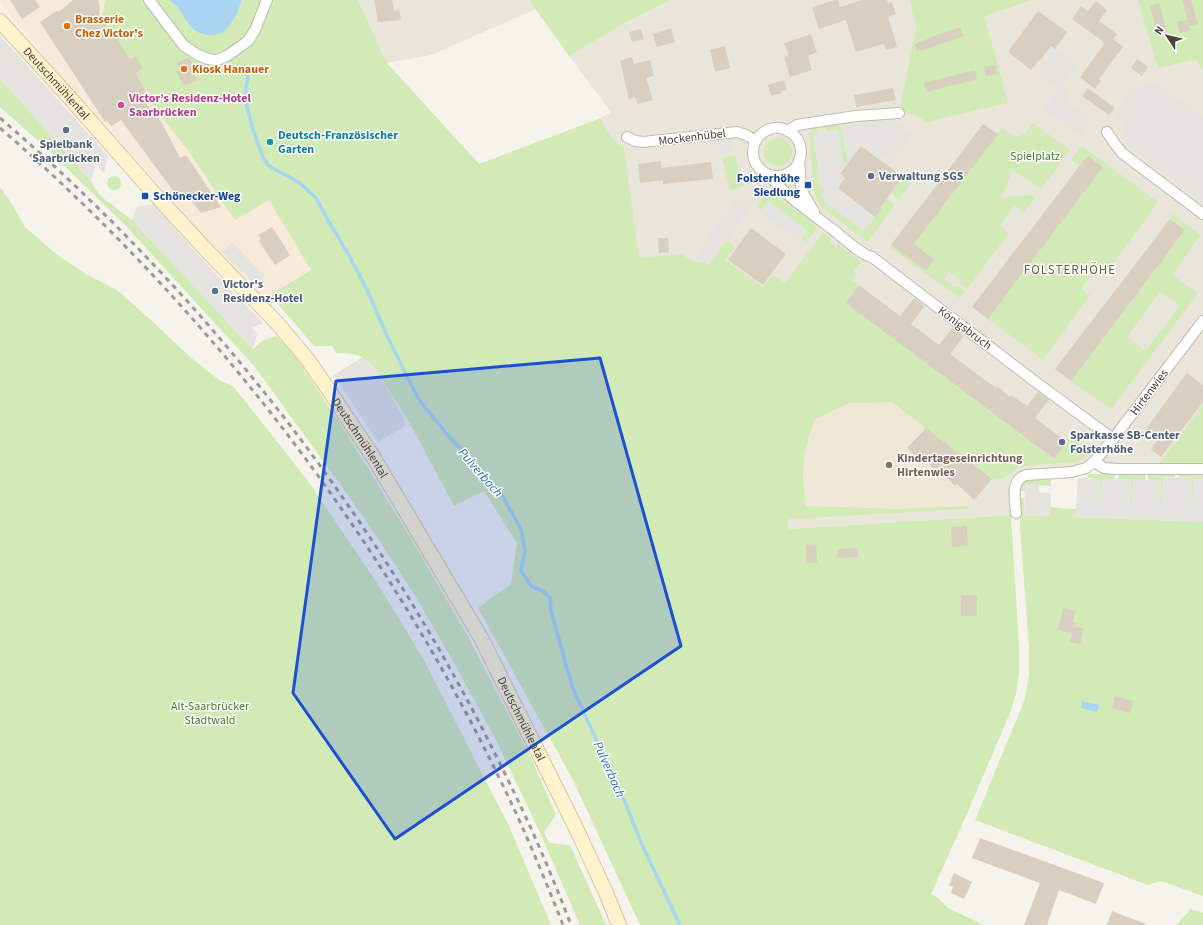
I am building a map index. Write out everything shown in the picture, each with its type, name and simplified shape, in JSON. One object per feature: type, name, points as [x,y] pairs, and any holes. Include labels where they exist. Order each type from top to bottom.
[{"type":"main road","name":"Deutschmühlental","points":[[0,20],[156,196],[278,324],[308,360],[330,392],[372,455],[481,638],[575,826],[607,894],[619,925]]},
{"type":"street","points":[[149,0],[184,46],[198,55],[208,59],[217,60],[227,56],[248,41],[255,30],[267,0]]},
{"type":"street","points":[[756,141],[760,135],[767,130],[774,128],[781,128],[788,131],[797,125],[856,116],[899,113]]},
{"type":"street","name":"Königsbruch","points":[[788,131],[794,135],[800,146],[801,153],[799,160],[801,186],[804,195],[817,217]]},
{"type":"street","name":"Mockenhübel","points":[[627,137],[635,141],[643,142],[737,132],[756,141]]},
{"type":"street","points":[[1107,132],[1122,153],[1203,214]]},
{"type":"street","name":"Königsbruch","points":[[756,141],[753,148],[756,163],[800,205],[867,256],[872,257],[1113,439]]},
{"type":"street","points":[[768,174],[779,175],[789,172],[799,160]]},
{"type":"street","name":"Hirtenwies","points":[[1094,462],[1203,322]]},
{"type":"street","points":[[1016,513],[1015,487],[1017,480],[1026,474],[1072,472],[1086,468],[1094,462],[1104,468],[1116,469],[1203,469]]},
{"type":"highlighted area","points":[[600,358],[681,646],[395,839],[293,693],[336,381]]},
{"type":"shaded area","points":[[0,0],[105,0],[103,13],[147,93],[235,220],[269,199],[311,270],[280,290],[264,298],[212,246],[159,184],[39,51],[39,48],[0,4]]},
{"type":"shaded area","points":[[358,0],[529,0],[536,9],[431,55],[387,63]]},
{"type":"shaded area","points":[[671,0],[909,0],[916,28],[900,106],[908,114],[915,115],[1008,103],[984,17],[1032,0],[1138,0],[1145,21],[1197,59],[1200,68],[1203,70],[1203,463],[1118,465],[1027,470],[1019,472],[1013,479],[1010,486],[1011,515],[788,529],[789,519],[641,292],[624,148],[613,140],[606,131],[601,118],[611,112],[569,56],[627,22]]},
{"type":"shaded area","name":"Spielbank Saarbrücken","points":[[0,35],[108,156],[104,173],[96,164],[91,181],[0,78]]},
{"type":"shaded area","points":[[1055,49],[1077,65],[1063,85],[1071,104],[1092,120],[1080,136],[1044,109],[1059,89],[1038,73]]},
{"type":"shaded area","points":[[1153,81],[1203,116],[1203,201],[1135,151],[1126,142],[1122,121],[1114,113],[1131,90]]},
{"type":"shaded area","points":[[893,120],[913,134],[893,162],[864,141],[848,163],[842,128],[852,123]]},
{"type":"shaded area","points":[[838,130],[844,164],[837,173],[844,180],[838,188],[875,217],[864,231],[825,203],[821,194],[824,191],[823,188],[820,188],[814,134]]},
{"type":"shaded area","points":[[730,133],[734,149],[721,152],[717,134]]},
{"type":"shaded area","points":[[756,200],[709,264],[692,261],[736,201]]},
{"type":"shaded area","points":[[768,201],[807,230],[799,241],[760,213]]},
{"type":"shaded area","name":"Victor's Residenz-Hotel","points":[[153,204],[200,257],[264,324],[251,327],[257,334],[253,349],[132,220],[137,207]]},
{"type":"shaded area","points":[[232,242],[265,276],[256,286],[222,252]]},
{"type":"shaded area","points":[[363,357],[377,371],[404,418],[405,426],[378,442],[334,375]]},
{"type":"shaded area","name":"Kindertageseinrichtung Hirtenwies","points":[[892,402],[992,479],[967,506],[898,509],[806,507],[803,477],[805,453],[808,437],[815,419],[850,403]]},
{"type":"shaded area","points":[[1163,477],[1192,478],[1192,505],[1194,478],[1203,478],[1203,522],[1075,517],[1078,478],[1100,479],[1099,501],[1101,502],[1102,479],[1131,479],[1130,502],[1132,503],[1133,480],[1161,480],[1160,503],[1162,503]]},
{"type":"shaded area","points":[[1025,484],[1039,484],[1039,492],[1051,493],[1050,516],[1024,515]]},
{"type":"green space","points":[[105,0],[358,0],[387,63],[479,164],[601,118],[610,135],[624,148],[639,258],[681,254],[692,261],[709,264],[726,241],[735,247],[725,260],[763,287],[773,275],[785,283],[823,233],[831,239],[830,242],[836,247],[838,244],[861,262],[854,271],[855,276],[852,280],[859,285],[846,303],[1053,459],[1071,436],[1091,452],[1084,458],[1075,462],[1022,466],[1005,478],[997,480],[992,479],[892,402],[850,403],[815,419],[808,440],[803,463],[806,506],[898,509],[967,506],[968,509],[789,519],[788,529],[1011,515],[1019,647],[1019,672],[1016,694],[1010,713],[931,894],[938,898],[948,908],[984,925],[640,925],[572,778],[478,608],[511,584],[517,543],[484,491],[454,506],[413,429],[377,371],[368,361],[355,354],[336,353],[332,346],[314,346],[270,295],[311,270],[269,200],[235,220],[191,155],[143,95],[146,93],[137,74],[88,24],[103,13]]},
{"type":"green space","points":[[529,0],[671,0],[627,22],[569,56]]},
{"type":"green space","points":[[909,0],[1032,0],[984,17],[1008,103],[927,122],[915,115],[908,114],[900,106],[916,28]]},
{"type":"green space","points":[[1138,0],[1203,0],[1203,70],[1200,68],[1197,59],[1158,68]]},
{"type":"green space","points":[[0,78],[91,181],[103,198],[132,220],[253,349],[262,341],[276,336],[291,350],[345,431],[410,537],[466,633],[532,760],[556,815],[544,832],[549,843],[570,845],[606,925],[580,925],[541,835],[496,740],[417,599],[347,494],[255,367],[125,225],[45,147],[0,107]]},
{"type":"green space","points":[[833,123],[842,128],[848,163],[844,164],[838,131],[827,132],[823,125]]},
{"type":"green space","name":"Spielplatz","points":[[1033,123],[1070,150],[1041,189],[1012,170],[1002,197],[1031,195],[1035,198],[1023,213],[1014,206],[1000,226],[1009,233],[967,289],[959,283],[960,280],[949,272],[944,279],[955,287],[957,285],[965,291],[960,298],[889,247],[891,245],[906,255],[1002,128],[1016,137],[1025,134]]},
{"type":"green space","points":[[816,127],[818,133],[814,134],[820,188],[823,188],[824,192],[864,231],[882,209],[882,206],[887,199],[895,205],[867,242],[822,207],[817,200],[814,191],[809,134],[812,128]]},
{"type":"green space","points":[[778,138],[788,142],[792,152],[788,162],[778,166],[768,162],[764,152],[768,142]]},
{"type":"green space","points":[[1082,146],[1158,202],[1105,275],[1096,269],[1081,289],[1090,295],[1043,360],[988,319],[1102,168],[1087,156],[1079,166],[1071,160]]},
{"type":"green space","points":[[735,155],[744,186],[730,190],[722,158]]},
{"type":"green space","points":[[114,176],[119,178],[121,183],[119,188],[114,190],[109,188],[107,183],[109,178]]},
{"type":"green space","points":[[903,177],[911,183],[899,200],[891,194]]},
{"type":"green space","name":"Alt-Saarbrücker Stadtwald","points":[[0,187],[25,227],[56,254],[86,274],[117,290],[190,357],[219,380],[233,386],[308,481],[379,586],[424,660],[509,826],[551,925],[0,925]]},
{"type":"green space","points":[[768,190],[818,227],[806,242],[801,238],[807,230],[768,201],[761,210],[757,206]]},
{"type":"green space","points":[[1173,214],[1201,235],[1172,275],[1198,293],[1111,409],[1071,381],[1185,230],[1170,219]],"holes":[[[1160,292],[1180,306],[1146,351],[1127,337]]]},
{"type":"green space","points":[[1203,405],[1203,463],[1159,464]]},
{"type":"green space","points":[[1175,473],[1175,477],[1163,477],[1162,503],[1160,503],[1161,480],[1148,480],[1148,474]]},
{"type":"green space","points":[[1179,473],[1203,473],[1203,478],[1194,478],[1192,505],[1192,478],[1179,477]]},
{"type":"green space","points":[[1088,474],[1115,474],[1114,479],[1102,479],[1101,502],[1099,502],[1100,479],[1088,478]]},
{"type":"green space","points":[[1119,474],[1145,474],[1145,480],[1133,480],[1132,503],[1130,502],[1131,480],[1118,479]]},
{"type":"green space","points":[[1051,477],[1051,486],[1025,484],[1025,491],[1019,491],[1020,485],[1025,480]]},
{"type":"green space","points":[[1019,498],[1024,498],[1024,515],[1049,516],[1050,507],[1076,509],[1076,517],[1203,522],[1203,896],[1161,881],[1148,885],[975,820],[1025,699],[1029,674],[1029,647]]},
{"type":"green space","points":[[1191,909],[1203,913],[1203,925],[1176,925]]},
{"type":"water","points":[[170,0],[242,0],[230,25],[221,33],[208,35],[194,30],[178,8]]},
{"type":"water","points":[[1082,701],[1099,705],[1097,712],[1081,708]]},
{"type":"building","points":[[10,0],[35,0],[40,7],[22,19]]},
{"type":"building","name":"Victor’s Residenz-Hotel Saarbrücken","points":[[73,0],[98,0],[100,6],[99,15],[130,59],[135,56],[143,68],[136,73],[147,93],[140,96],[162,123],[180,158],[186,155],[221,207],[201,213],[191,200],[189,201],[183,192],[177,196],[121,120],[111,126],[107,121],[105,122],[40,22],[58,10],[59,12]]},
{"type":"building","points":[[374,0],[392,0],[394,11],[399,10],[401,20],[378,22]]},
{"type":"building","points":[[838,0],[840,7],[862,0],[887,0],[888,3],[892,2],[896,14],[888,17],[897,47],[886,50],[884,44],[856,52],[846,20],[819,29],[812,7]]},
{"type":"building","points":[[1182,0],[1191,0],[1198,24],[1189,26]]},
{"type":"building","points":[[1096,1],[1107,10],[1099,21],[1117,34],[1113,39],[1123,47],[1099,79],[1101,80],[1095,89],[1080,77],[1105,43],[1072,19],[1081,6],[1088,11]]},
{"type":"building","points":[[1159,3],[1167,33],[1158,35],[1150,6]]},
{"type":"building","points":[[1038,11],[1067,32],[1055,49],[1051,46],[1031,70],[1008,52]]},
{"type":"building","points":[[1187,20],[1190,31],[1180,33],[1177,22]]},
{"type":"building","points":[[961,27],[964,36],[917,52],[915,44],[930,37]]},
{"type":"building","points":[[671,28],[675,42],[657,47],[653,34]]},
{"type":"building","points":[[641,29],[644,39],[632,42],[629,32]]},
{"type":"building","points":[[811,34],[817,52],[808,56],[812,70],[790,77],[784,57],[789,55],[784,43]]},
{"type":"building","points":[[725,46],[730,68],[715,72],[710,50]]},
{"type":"building","points":[[189,57],[197,73],[194,74],[197,80],[184,86],[176,72],[180,70],[177,63]]},
{"type":"building","points":[[632,57],[634,64],[650,60],[654,76],[646,78],[653,100],[638,104],[635,97],[629,99],[620,61]]},
{"type":"building","points":[[1137,59],[1148,67],[1142,76],[1131,68]]},
{"type":"building","points":[[995,65],[997,74],[986,76],[984,67]]},
{"type":"building","points":[[975,70],[977,79],[926,92],[924,83]]},
{"type":"building","points":[[784,80],[787,90],[771,96],[768,85]]},
{"type":"building","points":[[893,88],[896,100],[856,107],[854,95]]},
{"type":"building","points":[[1088,88],[1115,108],[1109,115],[1082,96]]},
{"type":"building","points":[[983,124],[998,134],[914,244],[934,259],[926,270],[891,245]]},
{"type":"building","name":"Verwaltung SGS","points":[[861,146],[903,177],[875,217],[838,188],[845,178],[840,174]]},
{"type":"building","points":[[1087,156],[1103,167],[988,319],[972,307]]},
{"type":"building","points":[[661,161],[661,168],[711,162],[713,179],[663,184],[663,180],[640,183],[638,164]]},
{"type":"building","points":[[1170,219],[1185,230],[1071,381],[1055,369]]},
{"type":"building","points":[[272,227],[290,255],[275,265],[259,241],[261,239],[258,235]]},
{"type":"building","points":[[751,228],[786,254],[763,285],[728,260]]},
{"type":"building","points":[[658,238],[668,238],[669,252],[659,253]]},
{"type":"building","points":[[859,285],[900,316],[914,298],[925,306],[911,324],[939,345],[953,327],[964,336],[950,354],[996,388],[997,386],[1010,397],[1011,395],[1027,406],[1038,392],[1049,400],[1035,418],[1067,442],[1054,459],[846,303]]},
{"type":"building","points":[[1187,373],[1203,385],[1203,402],[1161,457],[1151,449],[1158,440],[1145,430]]},
{"type":"building","points":[[926,428],[992,479],[974,500],[957,484],[955,486],[940,471],[938,473],[922,457],[920,460],[907,448]]},
{"type":"building","points":[[967,526],[968,546],[952,547],[951,527]]},
{"type":"building","points":[[816,544],[817,562],[807,563],[806,545]]},
{"type":"building","points":[[858,548],[858,557],[838,558],[837,549]]},
{"type":"building","points":[[961,595],[977,595],[977,616],[961,616]]},
{"type":"building","points":[[1063,608],[1075,611],[1073,622],[1076,623],[1075,627],[1084,628],[1080,644],[1070,642],[1072,633],[1058,630]]},
{"type":"building","points":[[1115,696],[1133,701],[1130,713],[1112,708]]},
{"type":"building","points":[[980,838],[1104,883],[1096,904],[1059,890],[1047,925],[1024,925],[1040,883],[972,858]]},
{"type":"building","points":[[954,873],[972,882],[964,899],[951,893],[953,887],[949,885]]},
{"type":"building","points":[[1112,911],[1146,924],[1146,925],[1107,925]]},
{"type":"waterway","name":"Pulverbach","points":[[245,67],[248,77],[246,89],[247,108],[263,157],[268,165],[300,183],[316,198],[349,255],[369,294],[386,334],[418,398],[445,432],[499,490],[521,529],[525,551],[521,571],[532,587],[543,591],[550,598],[551,611],[572,686],[625,802],[642,845],[680,925]]},
{"type":"railway","points":[[0,118],[72,183],[141,252],[207,323],[269,398],[327,476],[382,556],[433,639],[480,724],[529,823],[571,925]]},
{"type":"railway","points":[[0,128],[79,201],[155,277],[226,358],[294,442],[356,530],[414,621],[467,715],[515,811],[563,925]]},
{"type":"place","name":"Brasserie Chez Victor's","points":[[67,26]]},
{"type":"place","name":"Kiosk Hanauer","points":[[184,69]]},
{"type":"place","name":"Victor’s Residenz-Hotel Saarbrücken","points":[[121,105]]},
{"type":"place","name":"Spielbank Saarbrücken","points":[[66,130]]},
{"type":"place","name":"Deutsch-Französischer Garten","points":[[270,142]]},
{"type":"place","name":"Verwaltung SGS","points":[[871,176]]},
{"type":"place","name":"Folsterhöhe Siedlung","points":[[808,185]]},
{"type":"place","name":"Schönecker-Weg","points":[[145,196]]},
{"type":"place","name":"Victor's Residenz-Hotel","points":[[215,291]]},
{"type":"place","name":"Sparkasse SB-Center Folsterhöhe","points":[[1062,442]]},
{"type":"place","name":"Kindertageseinrichtung Hirtenwies","points":[[889,465]]},
{"type":"district","name":"FOLSTERHÖHE","points":[[1070,269]]}]
